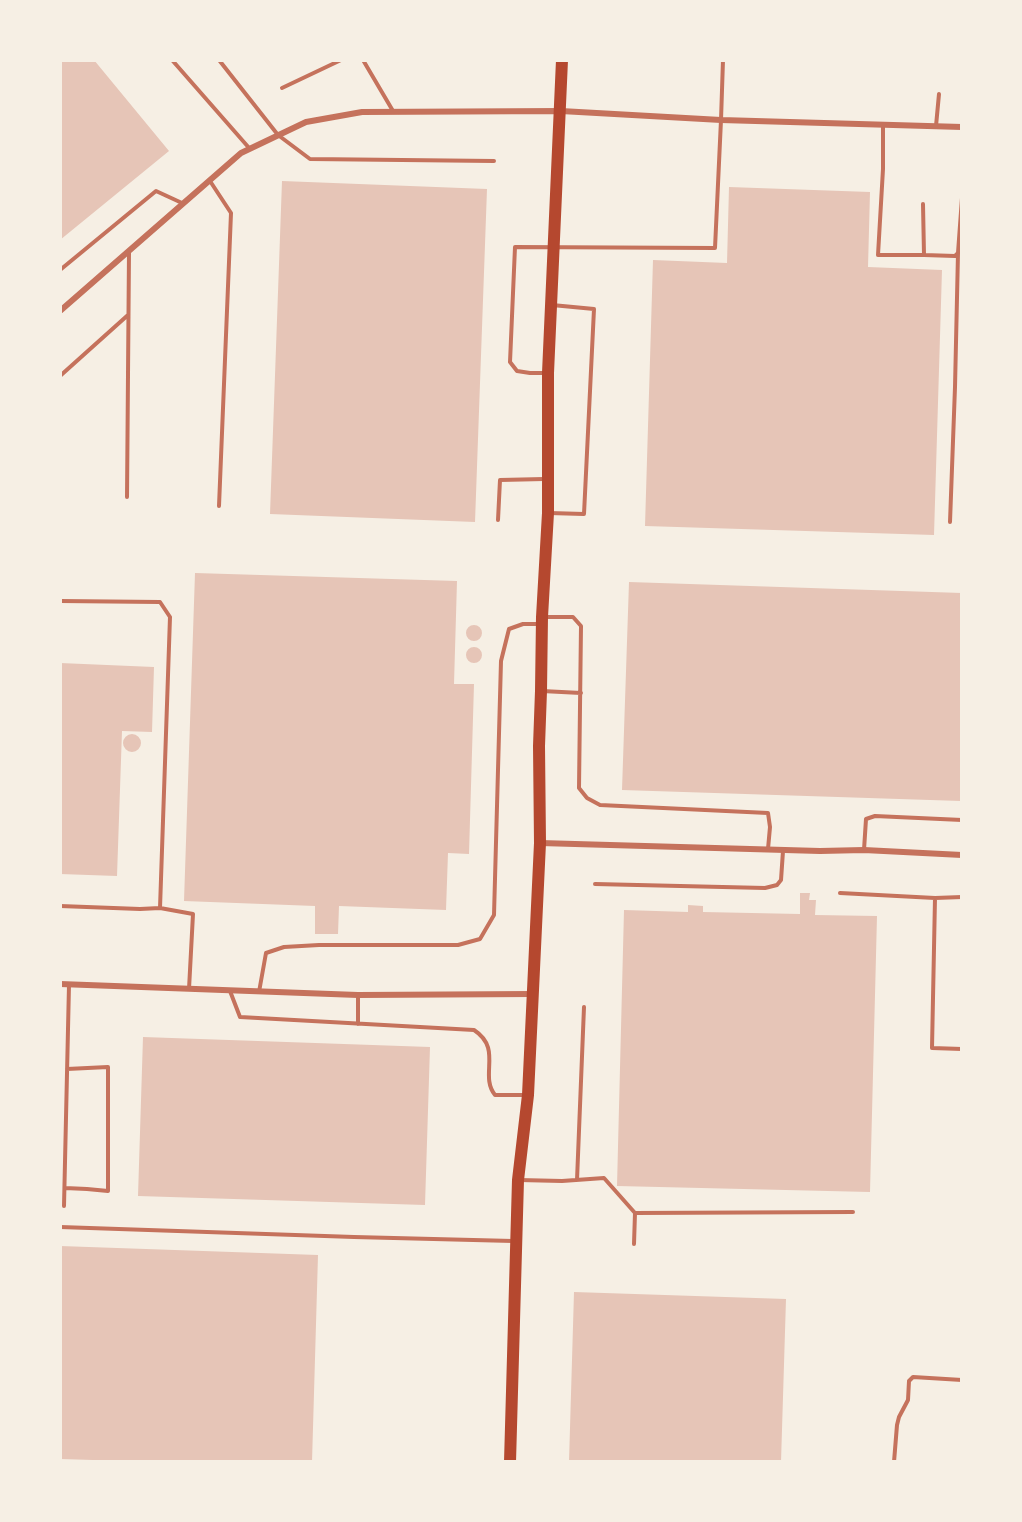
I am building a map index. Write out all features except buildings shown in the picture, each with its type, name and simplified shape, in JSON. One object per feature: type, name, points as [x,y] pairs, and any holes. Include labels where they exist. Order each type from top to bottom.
[{"type":"main road","points":[[510,1462],[518,1180],[528,1095],[540,843],[539,746],[542,621],[548,513],[549,372],[562,60]]},
{"type":"street","points":[[60,311],[241,153],[306,122],[362,112],[561,111],[721,120],[962,127]]},
{"type":"street","points":[[540,843],[864,850],[962,855]]},
{"type":"street","points":[[60,984],[358,995],[533,994]]},
{"type":"lane","points":[[172,60],[250,149]]},
{"type":"lane","points":[[219,60],[278,135],[310,159],[494,161]]},
{"type":"lane","points":[[282,88],[341,60]]},
{"type":"lane","points":[[363,60],[394,112]]},
{"type":"lane","points":[[549,372],[517,371],[510,362],[515,247],[715,248],[723,60]]},
{"type":"lane","points":[[936,127],[939,94]]},
{"type":"lane","points":[[883,125],[878,255],[955,256],[958,253]]},
{"type":"lane","points":[[210,180],[231,213],[219,506]]},
{"type":"lane","points":[[60,270],[156,191],[183,204]]},
{"type":"lane","points":[[950,522],[958,253],[962,198]]},
{"type":"lane","points":[[923,204],[924,255]]},
{"type":"lane","points":[[127,497],[129,251]]},
{"type":"lane","points":[[548,513],[584,514],[594,309],[552,305]]},
{"type":"lane","points":[[60,376],[129,314]]},
{"type":"lane","points":[[498,520],[500,480],[548,479]]},
{"type":"lane","points":[[60,601],[160,602],[170,616],[160,908]]},
{"type":"lane","points":[[259,992],[266,953],[284,947],[458,945],[480,939],[494,915],[501,661],[508,628],[573,617],[581,626],[579,788],[587,798],[600,805],[768,813],[770,827],[768,849]]},
{"type":"lane","points":[[541,691],[581,693]]},
{"type":"lane","points":[[864,850],[866,819],[875,816],[962,820]]},
{"type":"lane","points":[[595,884],[765,888],[777,885],[781,880],[783,850]]},
{"type":"lane","points":[[840,893],[935,898],[962,897]]},
{"type":"lane","points":[[935,898],[932,1048],[962,1049]]},
{"type":"lane","points":[[60,906],[160,908],[193,914],[189,989]]},
{"type":"lane","points":[[64,1206],[69,984]]},
{"type":"lane","points":[[230,991],[240,1017],[474,1030],[487,1042],[490,1057],[490,1087],[495,1095],[528,1095]]},
{"type":"lane","points":[[358,995],[358,1024]]},
{"type":"lane","points":[[577,1180],[584,1007]]},
{"type":"lane","points":[[65,1188],[108,1191],[108,1067],[68,1069]]},
{"type":"lane","points":[[518,1180],[604,1179],[635,1213],[634,1244]]},
{"type":"lane","points":[[635,1213],[853,1212]]},
{"type":"lane","points":[[60,1227],[516,1241]]},
{"type":"lane","points":[[894,1462],[897,1425],[908,1400],[909,1381],[913,1377],[962,1380]]}]
